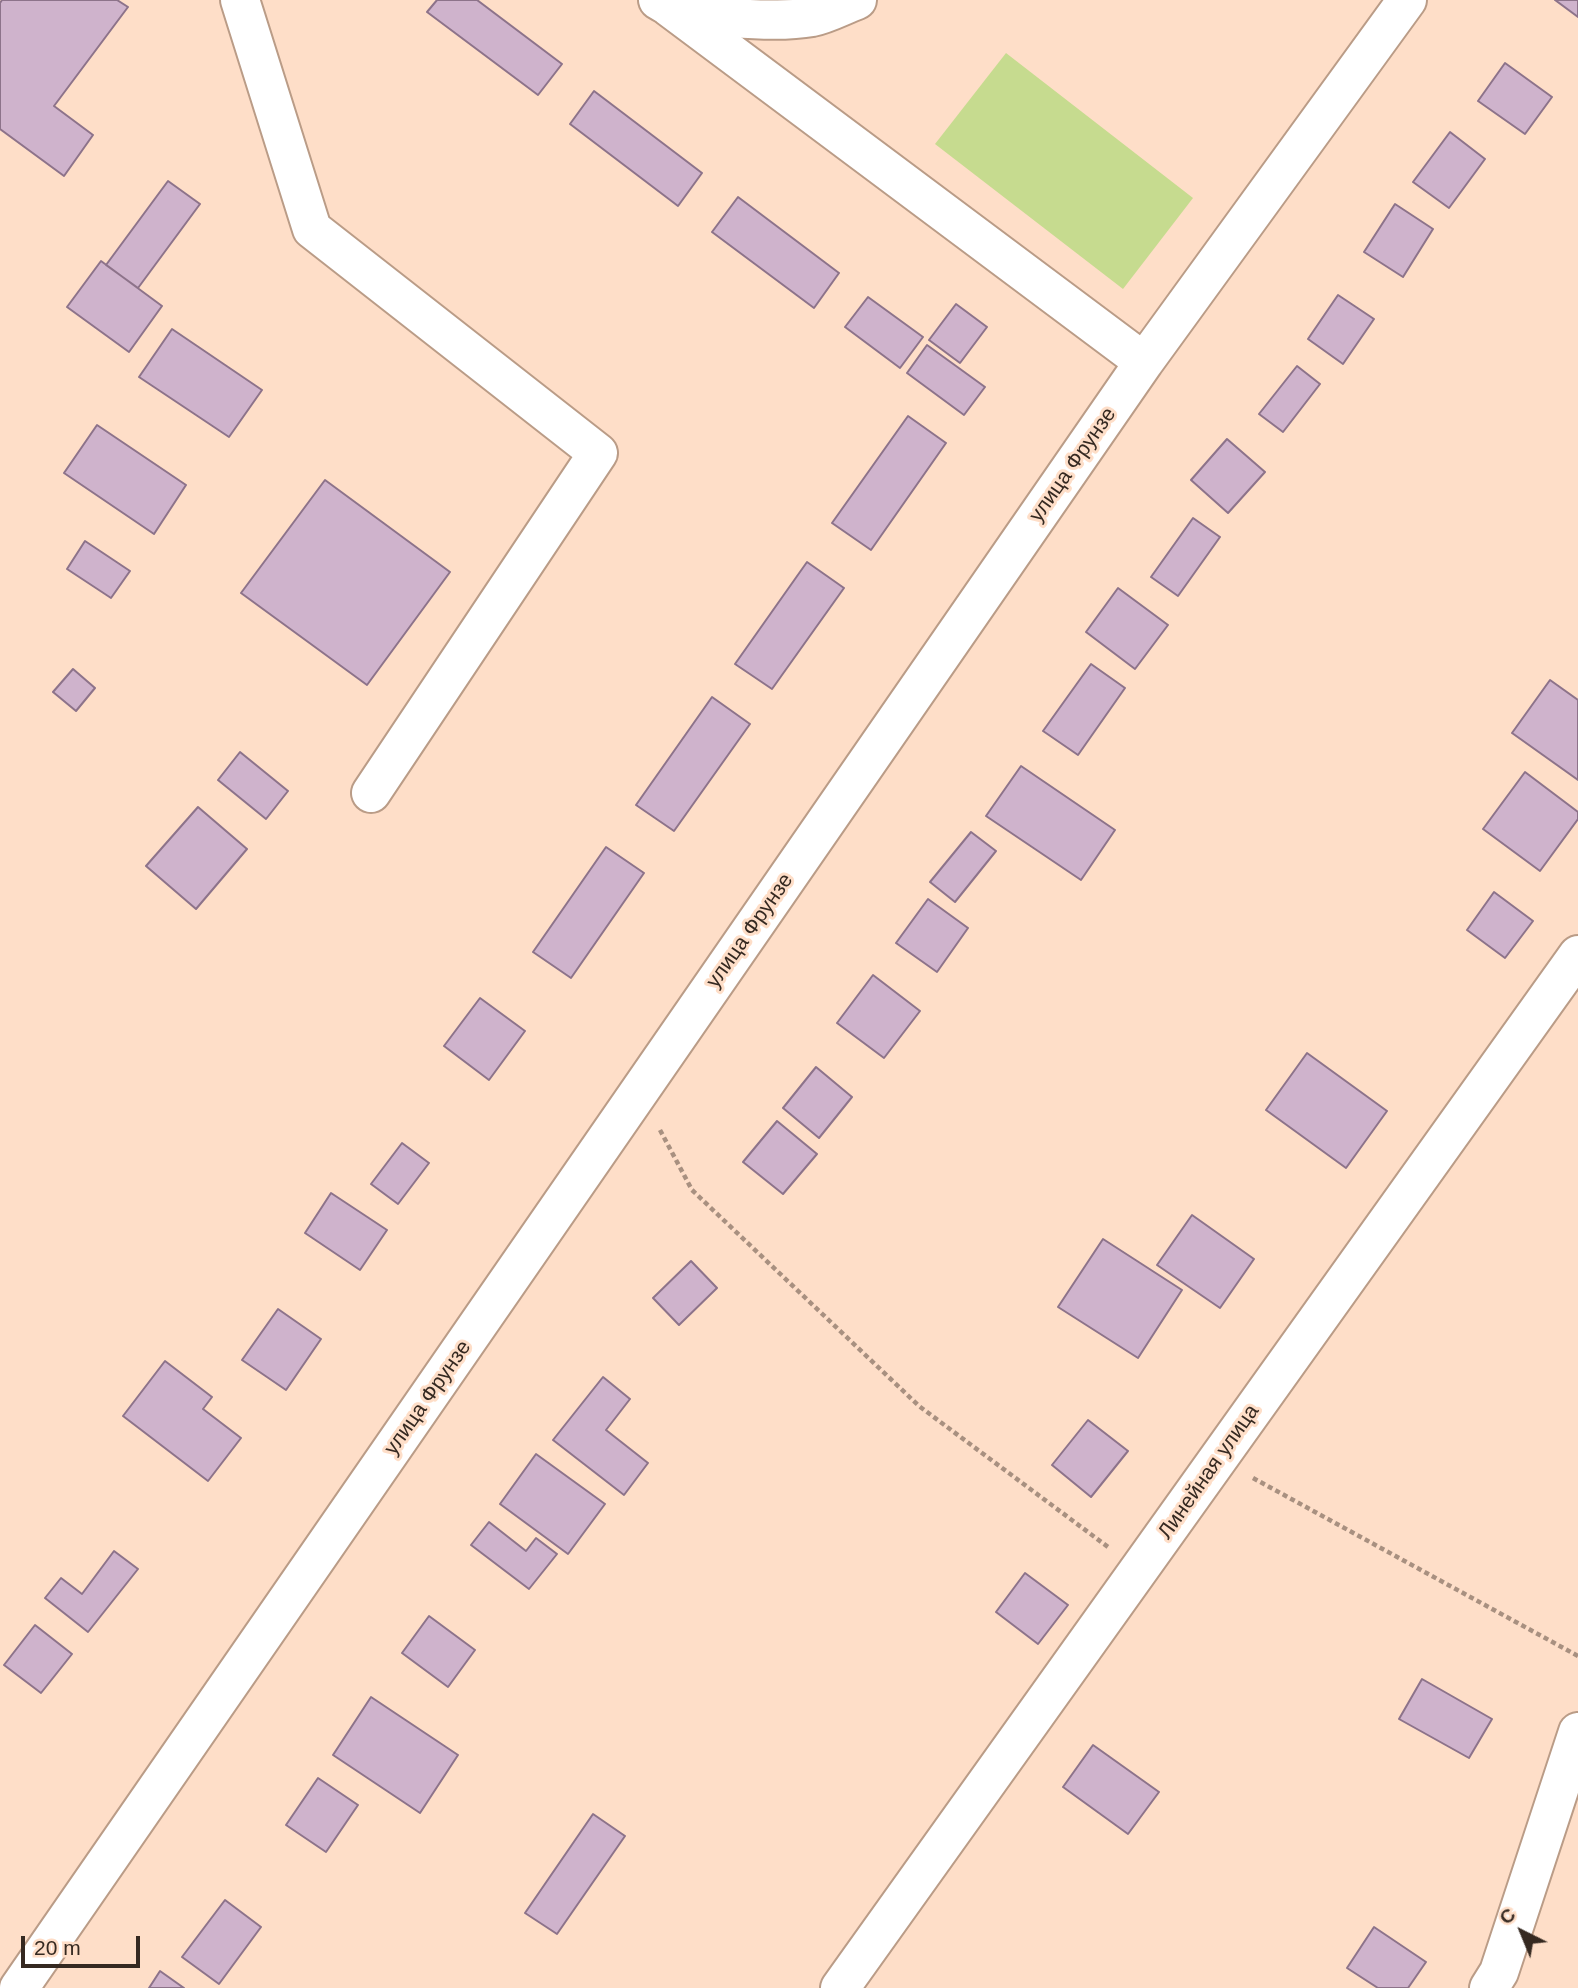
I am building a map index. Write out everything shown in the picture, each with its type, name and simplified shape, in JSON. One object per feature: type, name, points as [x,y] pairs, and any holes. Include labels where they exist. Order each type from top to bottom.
[{"type":"street","points":[[240,0],[312,229],[598,453],[370,793]]},
{"type":"street","points":[[664,4],[740,19],[812,17],[857,0]]},
{"type":"street","name":"улица Фрунзе","points":[[19,1988],[1144,362],[1407,0]]},
{"type":"street","points":[[664,4],[1144,362]]},
{"type":"street","name":"Линейная улица","points":[[840,1988],[1578,955]]},
{"type":"street","points":[[1489,1988],[1499,1972],[1578,1732]]},
{"type":"path","points":[[639,1092],[692,1190],[919,1406],[1139,1570]]},
{"type":"path","points":[[1218,1459],[1578,1656]]},
{"type":"green space","points":[[1006,53],[1193,198],[1123,289],[935,144]]},
{"type":"building","points":[[2,0],[117,0],[128,7],[54,106],[93,135],[64,176],[0,129]]},
{"type":"building","points":[[437,0],[477,0],[562,64],[538,95],[427,12]]},
{"type":"building","points":[[1555,0],[1578,0],[1578,17]]},
{"type":"building","points":[[1505,63],[1552,97],[1525,134],[1478,101]]},
{"type":"building","points":[[594,91],[702,173],[678,206],[570,124]]},
{"type":"building","points":[[1450,132],[1485,159],[1449,208],[1413,182]]},
{"type":"building","points":[[168,181],[200,204],[138,288],[106,265]]},
{"type":"building","points":[[738,197],[839,273],[814,308],[712,232]]},
{"type":"building","points":[[1395,204],[1433,229],[1403,277],[1364,252]]},
{"type":"building","points":[[101,261],[162,306],[129,352],[67,307]]},
{"type":"building","points":[[1338,295],[1374,319],[1343,364],[1308,339]]},
{"type":"building","points":[[868,297],[923,337],[900,368],[845,327]]},
{"type":"building","points":[[956,304],[987,327],[960,363],[929,340]]},
{"type":"building","points":[[172,329],[262,390],[229,437],[139,377]]},
{"type":"building","points":[[927,345],[985,387],[964,415],[907,373]]},
{"type":"building","points":[[1297,366],[1320,384],[1283,432],[1259,414]]},
{"type":"building","points":[[908,416],[946,443],[871,550],[832,523]]},
{"type":"building","points":[[97,425],[186,485],[154,534],[64,473]]},
{"type":"building","points":[[1227,439],[1265,472],[1228,513],[1191,480]]},
{"type":"building","points":[[325,480],[450,572],[367,685],[241,593]]},
{"type":"building","points":[[1193,518],[1220,537],[1178,596],[1151,577]]},
{"type":"building","points":[[85,541],[130,571],[111,598],[67,569]]},
{"type":"building","points":[[807,562],[844,588],[772,689],[735,664]]},
{"type":"building","points":[[1118,588],[1168,625],[1135,669],[1086,632]]},
{"type":"building","points":[[1091,664],[1125,688],[1078,755],[1043,731]]},
{"type":"building","points":[[73,669],[95,688],[76,711],[53,692]]},
{"type":"building","points":[[1550,680],[1578,700],[1578,780],[1512,733]]},
{"type":"building","points":[[712,697],[750,724],[674,831],[636,805]]},
{"type":"building","points":[[240,752],[288,791],[266,819],[218,780]]},
{"type":"building","points":[[1021,766],[1115,830],[1081,880],[986,816]]},
{"type":"building","points":[[1525,772],[1578,812],[1578,819],[1540,871],[1483,829]]},
{"type":"building","points":[[198,807],[247,849],[196,909],[146,866]]},
{"type":"building","points":[[971,832],[996,851],[955,902],[930,882]]},
{"type":"building","points":[[606,847],[644,873],[571,978],[533,952]]},
{"type":"building","points":[[1494,892],[1533,921],[1505,958],[1467,930]]},
{"type":"building","points":[[928,899],[968,928],[937,972],[896,943]]},
{"type":"building","points":[[873,975],[920,1011],[884,1058],[837,1023]]},
{"type":"building","points":[[480,998],[525,1031],[489,1080],[444,1046]]},
{"type":"building","points":[[1307,1053],[1387,1111],[1346,1168],[1266,1110]]},
{"type":"building","points":[[816,1067],[852,1097],[819,1138],[783,1108]]},
{"type":"building","points":[[777,1121],[817,1154],[783,1194],[743,1162]]},
{"type":"building","points":[[402,1143],[429,1163],[398,1204],[371,1184]]},
{"type":"building","points":[[331,1193],[387,1230],[360,1270],[305,1233]]},
{"type":"building","points":[[1192,1215],[1254,1259],[1220,1308],[1157,1265]]},
{"type":"building","points":[[1103,1239],[1182,1290],[1138,1358],[1058,1307]]},
{"type":"building","points":[[691,1261],[717,1288],[679,1325],[653,1298]]},
{"type":"building","points":[[278,1309],[321,1339],[286,1390],[242,1360]]},
{"type":"building","points":[[165,1361],[212,1397],[203,1409],[241,1438],[208,1481],[123,1416]]},
{"type":"building","points":[[603,1377],[630,1399],[606,1430],[648,1463],[624,1495],[553,1440]]},
{"type":"building","points":[[1088,1420],[1128,1451],[1091,1497],[1052,1465]]},
{"type":"building","points":[[536,1454],[605,1504],[568,1554],[500,1504]]},
{"type":"building","points":[[489,1522],[526,1551],[536,1538],[557,1554],[529,1589],[471,1545]]},
{"type":"building","points":[[114,1551],[138,1569],[88,1632],[45,1598],[61,1578],[82,1594]]},
{"type":"building","points":[[1025,1573],[1068,1605],[1038,1644],[996,1612]]},
{"type":"building","points":[[429,1616],[475,1650],[448,1687],[402,1653]]},
{"type":"building","points":[[35,1625],[72,1654],[41,1693],[4,1665]]},
{"type":"building","points":[[1422,1679],[1492,1719],[1469,1758],[1399,1719]]},
{"type":"building","points":[[371,1697],[458,1755],[420,1813],[333,1755]]},
{"type":"building","points":[[1093,1745],[1159,1792],[1128,1834],[1063,1787]]},
{"type":"building","points":[[318,1778],[358,1805],[326,1852],[286,1825]]},
{"type":"building","points":[[593,1814],[625,1836],[557,1934],[525,1913]]},
{"type":"building","points":[[225,1900],[261,1927],[219,1984],[182,1957]]},
{"type":"building","points":[[1374,1927],[1426,1962],[1408,1988],[1378,1988],[1347,1968]]},
{"type":"building","points":[[160,1971],[184,1988],[149,1988]]}]
